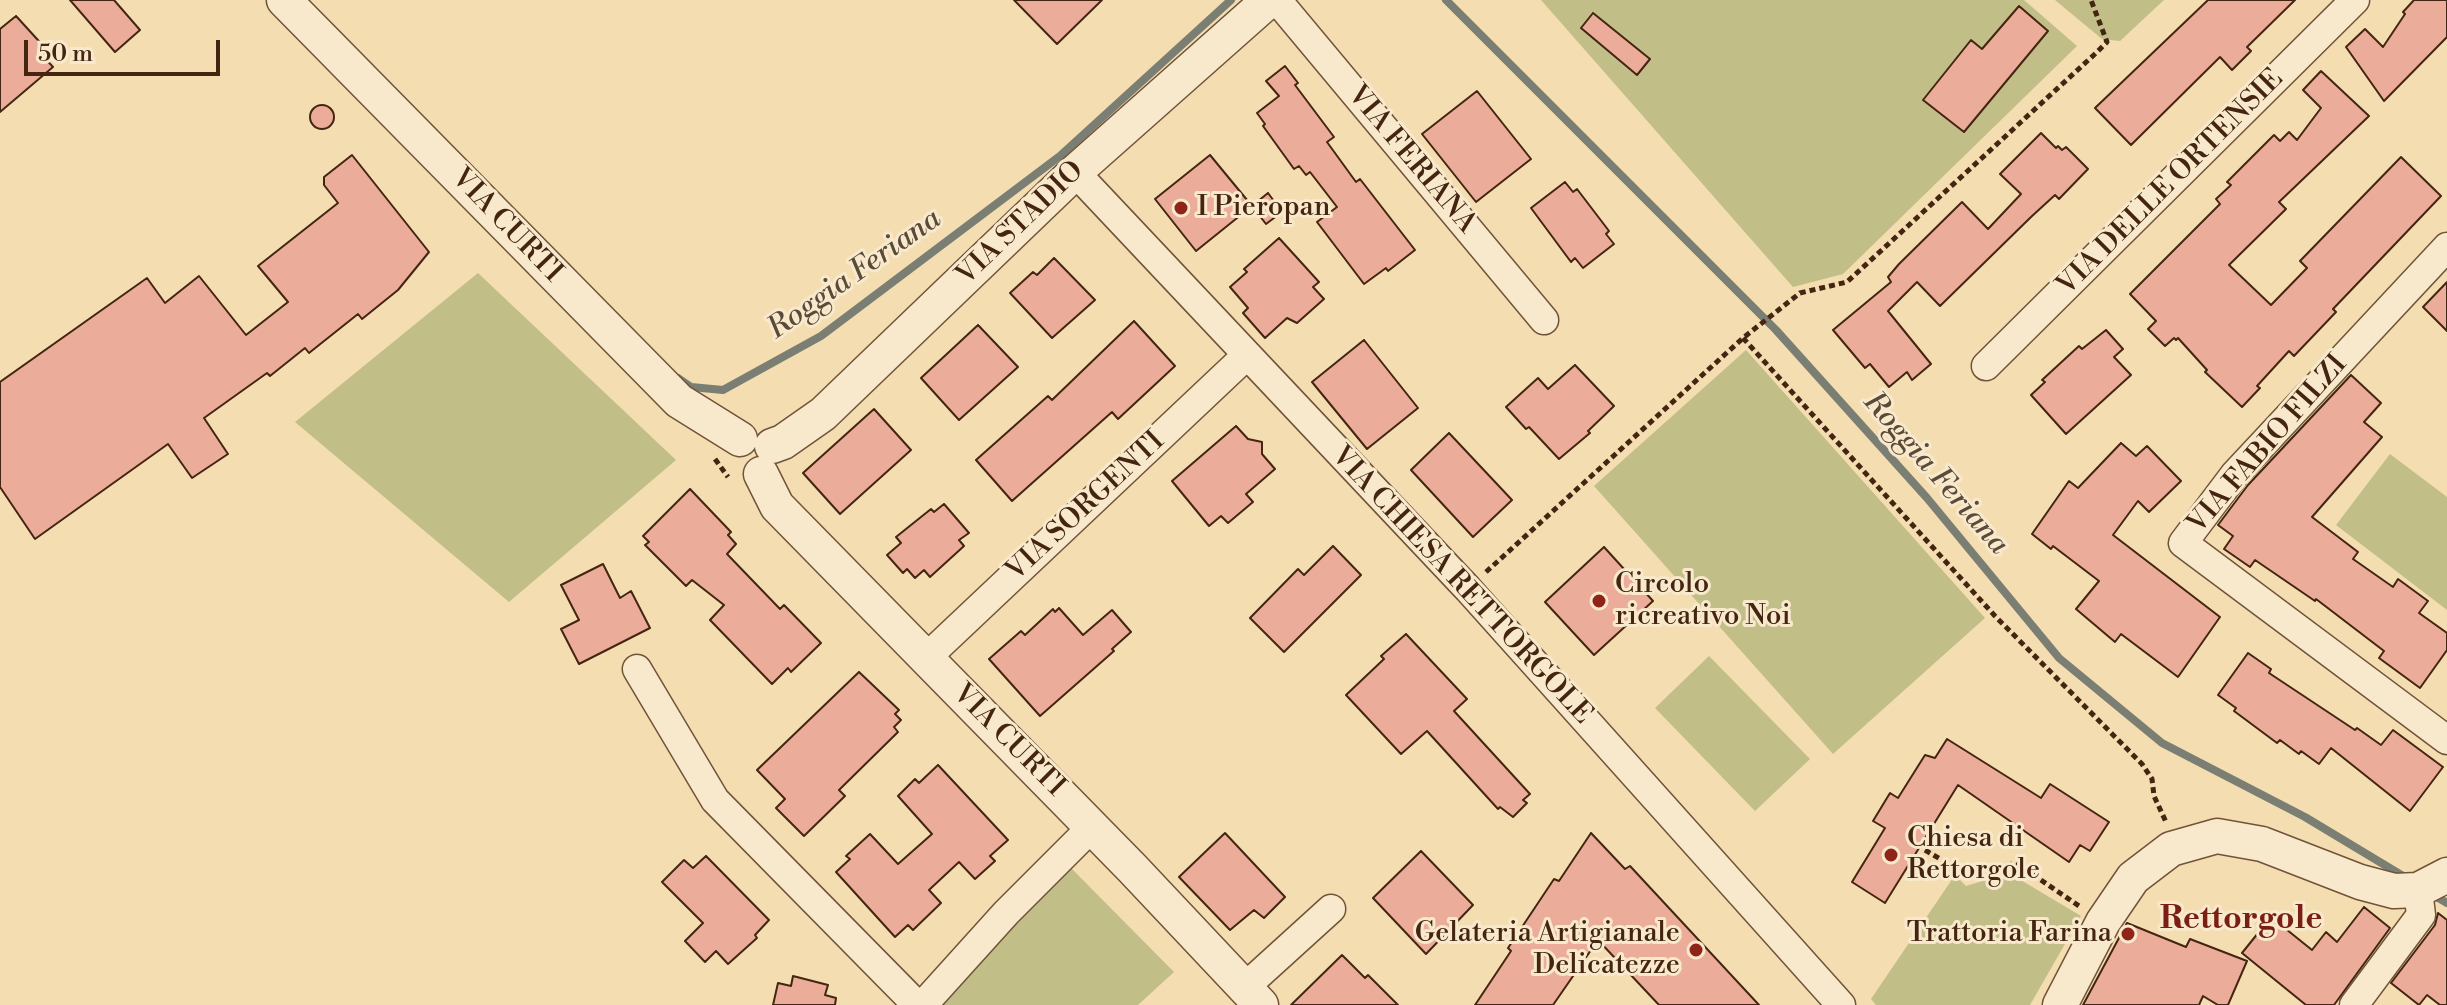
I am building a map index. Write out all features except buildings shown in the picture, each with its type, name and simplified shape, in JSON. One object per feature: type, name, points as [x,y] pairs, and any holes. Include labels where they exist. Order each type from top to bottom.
[{"type":"street","name":"VIA CURTI","points":[[284,0],[679,401],[758,453],[777,506],[1253,996]]},
{"type":"street","name":"VIA STADIO","points":[[758,453],[823,414],[1075,172],[1269,0]]},
{"type":"street","name":"VIA FERIANA","points":[[1277,0],[1544,320]]},
{"type":"street","name":"VIA DELLE ORTENSIE","points":[[1986,366],[2355,0]]},
{"type":"street","name":"VIA CHIESA RETTORGOLE","points":[[1075,172],[1468,589],[1841,1005]]},
{"type":"street","name":"VIA FABIO FILZI","points":[[2447,247],[2235,474],[2183,543],[2447,740]]},
{"type":"street","name":"VIA SORGENTI","points":[[926,658],[1247,355]]},
{"type":"street","points":[[637,669],[715,800],[917,1005]]},
{"type":"street","points":[[923,1005],[1006,913],[1092,827]]},
{"type":"street","points":[[2060,1005],[2103,922],[2133,878],[2177,847],[2217,836],[2232,838],[2262,844],[2360,882],[2394,891],[2432,882]]},
{"type":"street","points":[[2354,1005],[2421,915],[2432,882]]},
{"type":"street","points":[[1253,996],[1331,909]]},
{"type":"path","points":[[1468,589],[1743,338],[1800,293],[1847,282],[2096,53],[2107,42],[2091,0]]},
{"type":"path","points":[[1743,338],[1995,616],[2142,764],[2152,779],[2154,796],[2177,847]]},
{"type":"path","points":[[1925,850],[1969,876],[2016,863],[2103,922]]},
{"type":"shaded area","points":[[1541,0],[2024,0],[2077,46],[1843,274],[1793,287]]},
{"type":"shaded area","points":[[2055,0],[2164,0],[2120,41],[2102,39]]},
{"type":"shaded area","points":[[478,273],[676,460],[509,602],[295,422]]},
{"type":"shaded area","points":[[1746,350],[1985,618],[1833,754],[1594,486]]},
{"type":"shaded area","points":[[2390,454],[2447,497],[2447,610],[2336,525]]},
{"type":"shaded area","points":[[1709,656],[1810,759],[1755,811],[1655,708]]},
{"type":"shaded area","points":[[1071,868],[1174,972],[1138,1005],[929,1005]]},
{"type":"shaded area","points":[[2009,873],[2081,916],[2030,1005],[1876,1005],[1871,999],[1955,875],[1966,886]]},
{"type":"waterway","name":"Roggia Feriana","points":[[678,378],[691,387],[723,390],[821,336],[1060,156],[1231,0]]},
{"type":"waterway","name":"Roggia Feriana","points":[[1446,0],[1776,330],[1927,498],[2059,658],[2162,743],[2305,817],[2408,879]]},
{"type":"waterway","name":"Roggia Feriana","points":[[2430,893],[2447,903]]},
{"type":"place","name":"I Pieropan","points":[[1181,208]]},
{"type":"place","name":"Circolo ricreativo Noi","points":[[1599,601]]},
{"type":"place","name":"Chiesa di Rettorgole","points":[[1891,855]]},
{"type":"place","name":"Trattoria Farina","points":[[2128,934]]},
{"type":"place","name":"Gelateria Artigianale Delicatezze","points":[[1696,950]]},
{"type":"district","name":"Rettorgole","points":[[2241,920]]}]
